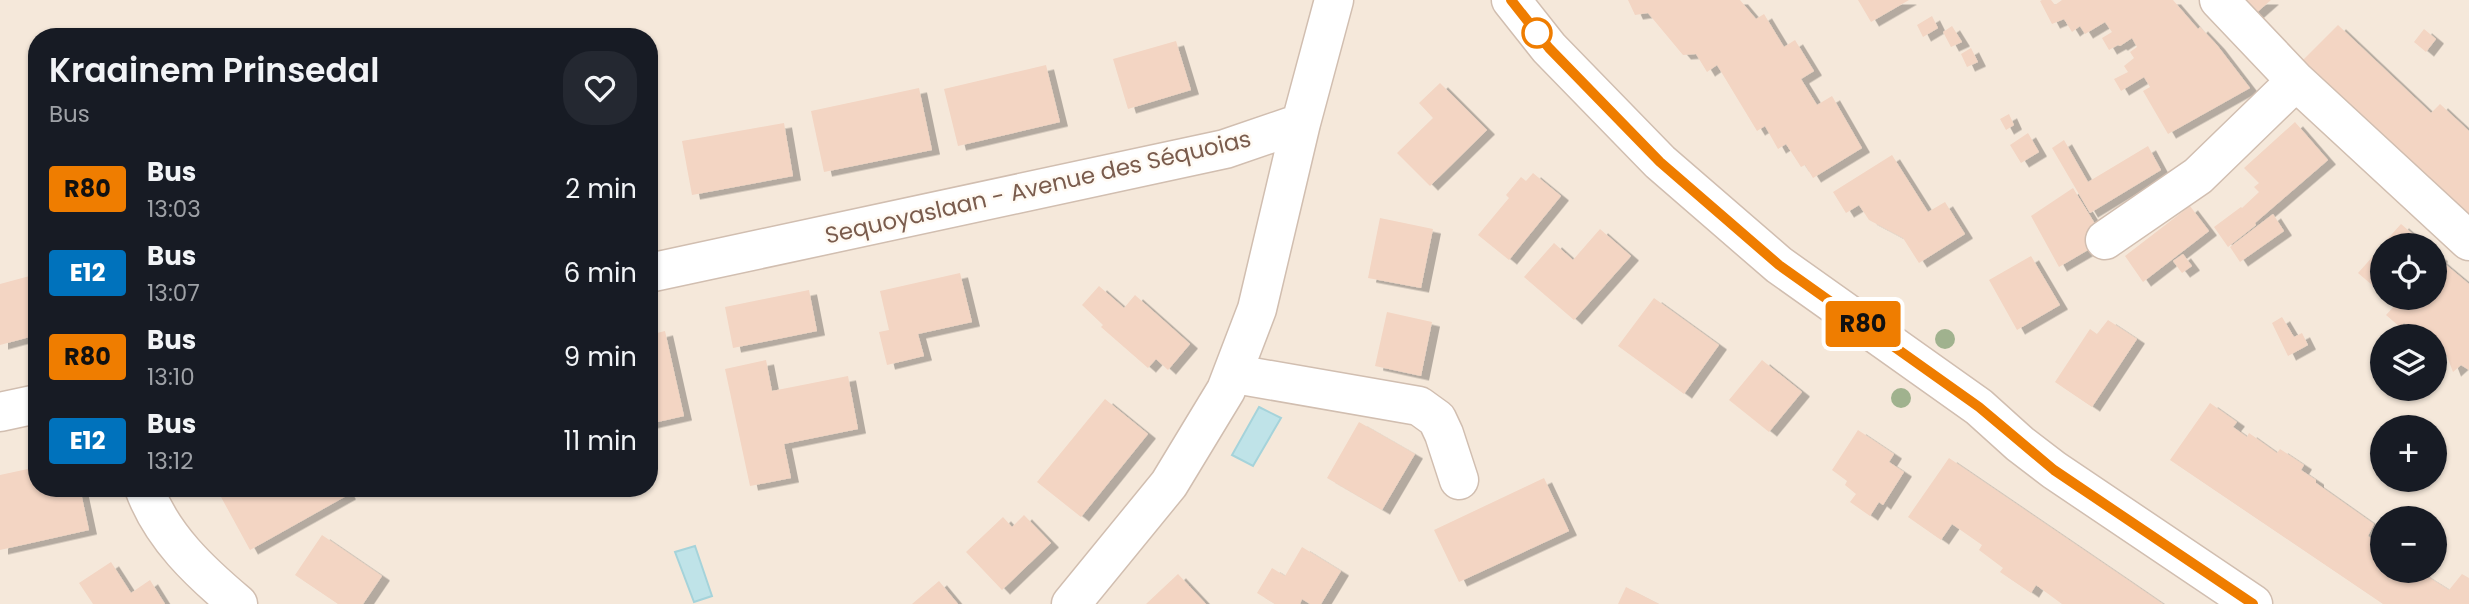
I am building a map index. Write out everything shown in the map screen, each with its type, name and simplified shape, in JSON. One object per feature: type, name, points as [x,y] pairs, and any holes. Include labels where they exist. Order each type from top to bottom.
[{"type":"street","points":[[1075,602],[1169,484],[1234,374],[1257,309],[1301,123],[1334,0]]},
{"type":"street","points":[[1510,0],[1549,48],[1660,162],[1779,265],[1979,407],[2054,470],[2253,604]]},
{"type":"street","points":[[2219,0],[2296,81],[2469,241]]},
{"type":"street","points":[[2105,240],[2198,176],[2296,81]]},
{"type":"street","name":"Sequoyaslaan - Avenue des Séquoias","points":[[658,271],[1225,149],[1301,123]]},
{"type":"street","points":[[1234,374],[1419,406],[1437,419],[1459,480]]},
{"type":"street","points":[[0,412],[28,406]]},
{"type":"street","points":[[147,497],[170,537],[206,576],[239,604]]},
{"type":"shaded area","points":[[0,0],[2469,0],[2469,604],[0,604]]},
{"type":"water","points":[[1259,407],[1281,418],[1253,466],[1232,455]]},
{"type":"water","points":[[695,546],[712,596],[694,602],[675,552]]},
{"type":"building","points":[[1628,0],[1740,0],[1756,19],[1764,14],[1784,47],[1795,40],[1814,71],[1801,79],[1817,105],[1832,96],[1862,148],[1813,178],[1805,165],[1801,167],[1786,144],[1778,149],[1765,126],[1757,131],[1717,65],[1707,72],[1696,54],[1683,55],[1648,13],[1635,15]]},
{"type":"building","points":[[1858,0],[1909,0],[1871,22]]},
{"type":"building","points":[[2051,0],[2055,5],[2062,0],[2173,0],[2198,29],[2200,27],[2217,45],[2250,88],[2168,134],[2143,91],[2150,87],[2144,77],[2121,91],[2114,79],[2128,72],[2124,66],[2134,58],[2130,52],[2137,47],[2132,38],[2109,50],[2102,38],[2112,32],[2105,22],[2085,34],[2080,26],[2072,32],[2064,19],[2052,24],[2040,1]]},
{"type":"building","points":[[2241,0],[2271,0],[2254,15]]},
{"type":"building","points":[[1932,16],[1938,28],[1923,37],[1917,25]]},
{"type":"building","points":[[2338,25],[2431,113],[2440,104],[2469,131],[2469,217],[2300,63]]},
{"type":"building","points":[[1952,26],[1962,42],[1951,47],[1943,32]]},
{"type":"building","points":[[2424,29],[2436,39],[2426,52],[2414,42]]},
{"type":"building","points":[[1176,41],[1191,90],[1128,109],[1113,59]]},
{"type":"building","points":[[1971,48],[1978,62],[1967,67],[1961,54]]},
{"type":"building","points":[[1046,65],[1060,122],[958,146],[944,89]]},
{"type":"building","points":[[1440,83],[1487,130],[1430,186],[1397,153],[1433,118],[1419,103]]},
{"type":"building","points":[[919,88],[932,150],[824,172],[811,111]]},
{"type":"building","points":[[2009,114],[2014,125],[2006,130],[2000,119]]},
{"type":"building","points":[[2295,122],[2328,160],[2228,247],[2214,227],[2242,208],[2259,192],[2254,187],[2259,183],[2244,168]]},
{"type":"building","points":[[784,123],[793,176],[692,195],[682,141]]},
{"type":"building","points":[[2028,133],[2039,152],[2021,163],[2010,145]]},
{"type":"building","points":[[2064,140],[2088,182],[2148,146],[2161,170],[2090,213],[2052,148]]},
{"type":"building","points":[[1892,155],[1928,212],[1945,202],[1965,234],[1919,263],[1903,238],[1869,220],[1859,205],[1846,213],[1833,192]]},
{"type":"building","points":[[1533,173],[1561,196],[1509,260],[1478,235],[1509,198],[1506,195],[1521,177],[1526,181]]},
{"type":"building","points":[[2073,188],[2105,240],[2059,267],[2031,216]]},
{"type":"building","points":[[2190,206],[2209,231],[2143,282],[2125,256]]},
{"type":"building","points":[[2273,214],[2284,231],[2240,262],[2230,247]]},
{"type":"building","points":[[1380,218],[1433,229],[1421,288],[1368,278]]},
{"type":"building","points":[[2401,224],[2412,233],[2393,233]]},
{"type":"building","points":[[1600,229],[1631,256],[1574,320],[1524,277],[1554,243],[1573,260]]},
{"type":"building","points":[[2183,254],[2192,266],[2182,273],[2173,261]]},
{"type":"building","points":[[2031,256],[2060,305],[2017,330],[1989,280]]},
{"type":"building","points":[[2370,260],[2370,283],[2358,273]]},
{"type":"building","points":[[2447,266],[2469,284],[2469,370],[2461,365],[2453,372],[2447,356],[2447,324],[2396,324],[2386,315],[2391,310],[2447,310]]},
{"type":"building","points":[[960,273],[972,322],[918,334],[924,356],[887,365],[879,332],[889,330],[880,291]]},
{"type":"building","points":[[28,276],[28,337],[0,345],[0,284]]},
{"type":"building","points":[[1099,286],[1124,308],[1135,295],[1190,344],[1168,370],[1156,359],[1148,368],[1101,327],[1103,325],[1082,305]]},
{"type":"building","points":[[809,290],[817,331],[733,348],[725,307]]},
{"type":"building","points":[[1654,298],[1719,345],[1684,394],[1618,346]]},
{"type":"building","points":[[1387,312],[1432,322],[1421,376],[1375,366]]},
{"type":"building","points":[[2282,317],[2294,337],[2302,333],[2308,345],[2288,356],[2272,323]]},
{"type":"building","points":[[2108,320],[2137,339],[2092,407],[2055,382],[2090,329],[2097,334]]},
{"type":"building","points":[[665,331],[684,416],[658,422],[658,333]]},
{"type":"building","points":[[766,360],[772,391],[848,376],[858,429],[784,444],[791,478],[750,486],[725,369]]},
{"type":"building","points":[[1762,360],[1802,392],[1769,432],[1729,400]]},
{"type":"building","points":[[1105,399],[1148,434],[1081,517],[1037,482]]},
{"type":"building","points":[[2210,403],[2237,422],[2233,427],[2247,437],[2249,433],[2277,453],[2280,449],[2304,465],[2301,470],[2316,480],[2316,483],[2370,521],[2370,583],[2438,583],[2449,590],[2462,574],[2469,578],[2469,604],[2383,604],[2170,460]]},
{"type":"building","points":[[1359,422],[1415,454],[1382,510],[1327,478]]},
{"type":"building","points":[[1858,430],[1894,454],[1889,462],[1904,472],[1883,505],[1879,502],[1870,516],[1850,502],[1856,494],[1845,485],[1847,481],[1832,470]]},
{"type":"building","points":[[1949,458],[2163,604],[2062,604],[2036,585],[2031,593],[2000,572],[2003,568],[1979,550],[1982,545],[1952,524],[1941,540],[1908,517]]},
{"type":"building","points":[[28,469],[28,497],[82,497],[89,530],[0,550],[0,475]]},
{"type":"building","points":[[1544,478],[1569,531],[1459,582],[1434,530]]},
{"type":"building","points":[[221,497],[344,497],[250,550]]},
{"type":"building","points":[[1024,515],[1051,543],[1002,590],[966,552],[1003,517],[1012,527]]},
{"type":"building","points":[[322,535],[382,576],[363,604],[338,604],[295,575]]},
{"type":"building","points":[[1302,547],[1341,571],[1321,604],[1310,604],[1302,599],[1300,604],[1275,604],[1257,593],[1272,568],[1285,576]]},
{"type":"building","points":[[111,562],[131,593],[150,580],[165,604],[93,604],[79,583]]},
{"type":"building","points":[[1178,574],[1206,604],[1146,604]]},
{"type":"building","points":[[939,581],[958,604],[912,604]]},
{"type":"building","points":[[1626,587],[1659,604],[1618,604]]},
{"type":"bus line","name":"R80","points":[[1511,0],[1549,48],[1660,162],[1779,265],[1979,407],[2054,470],[2253,604]]}]
